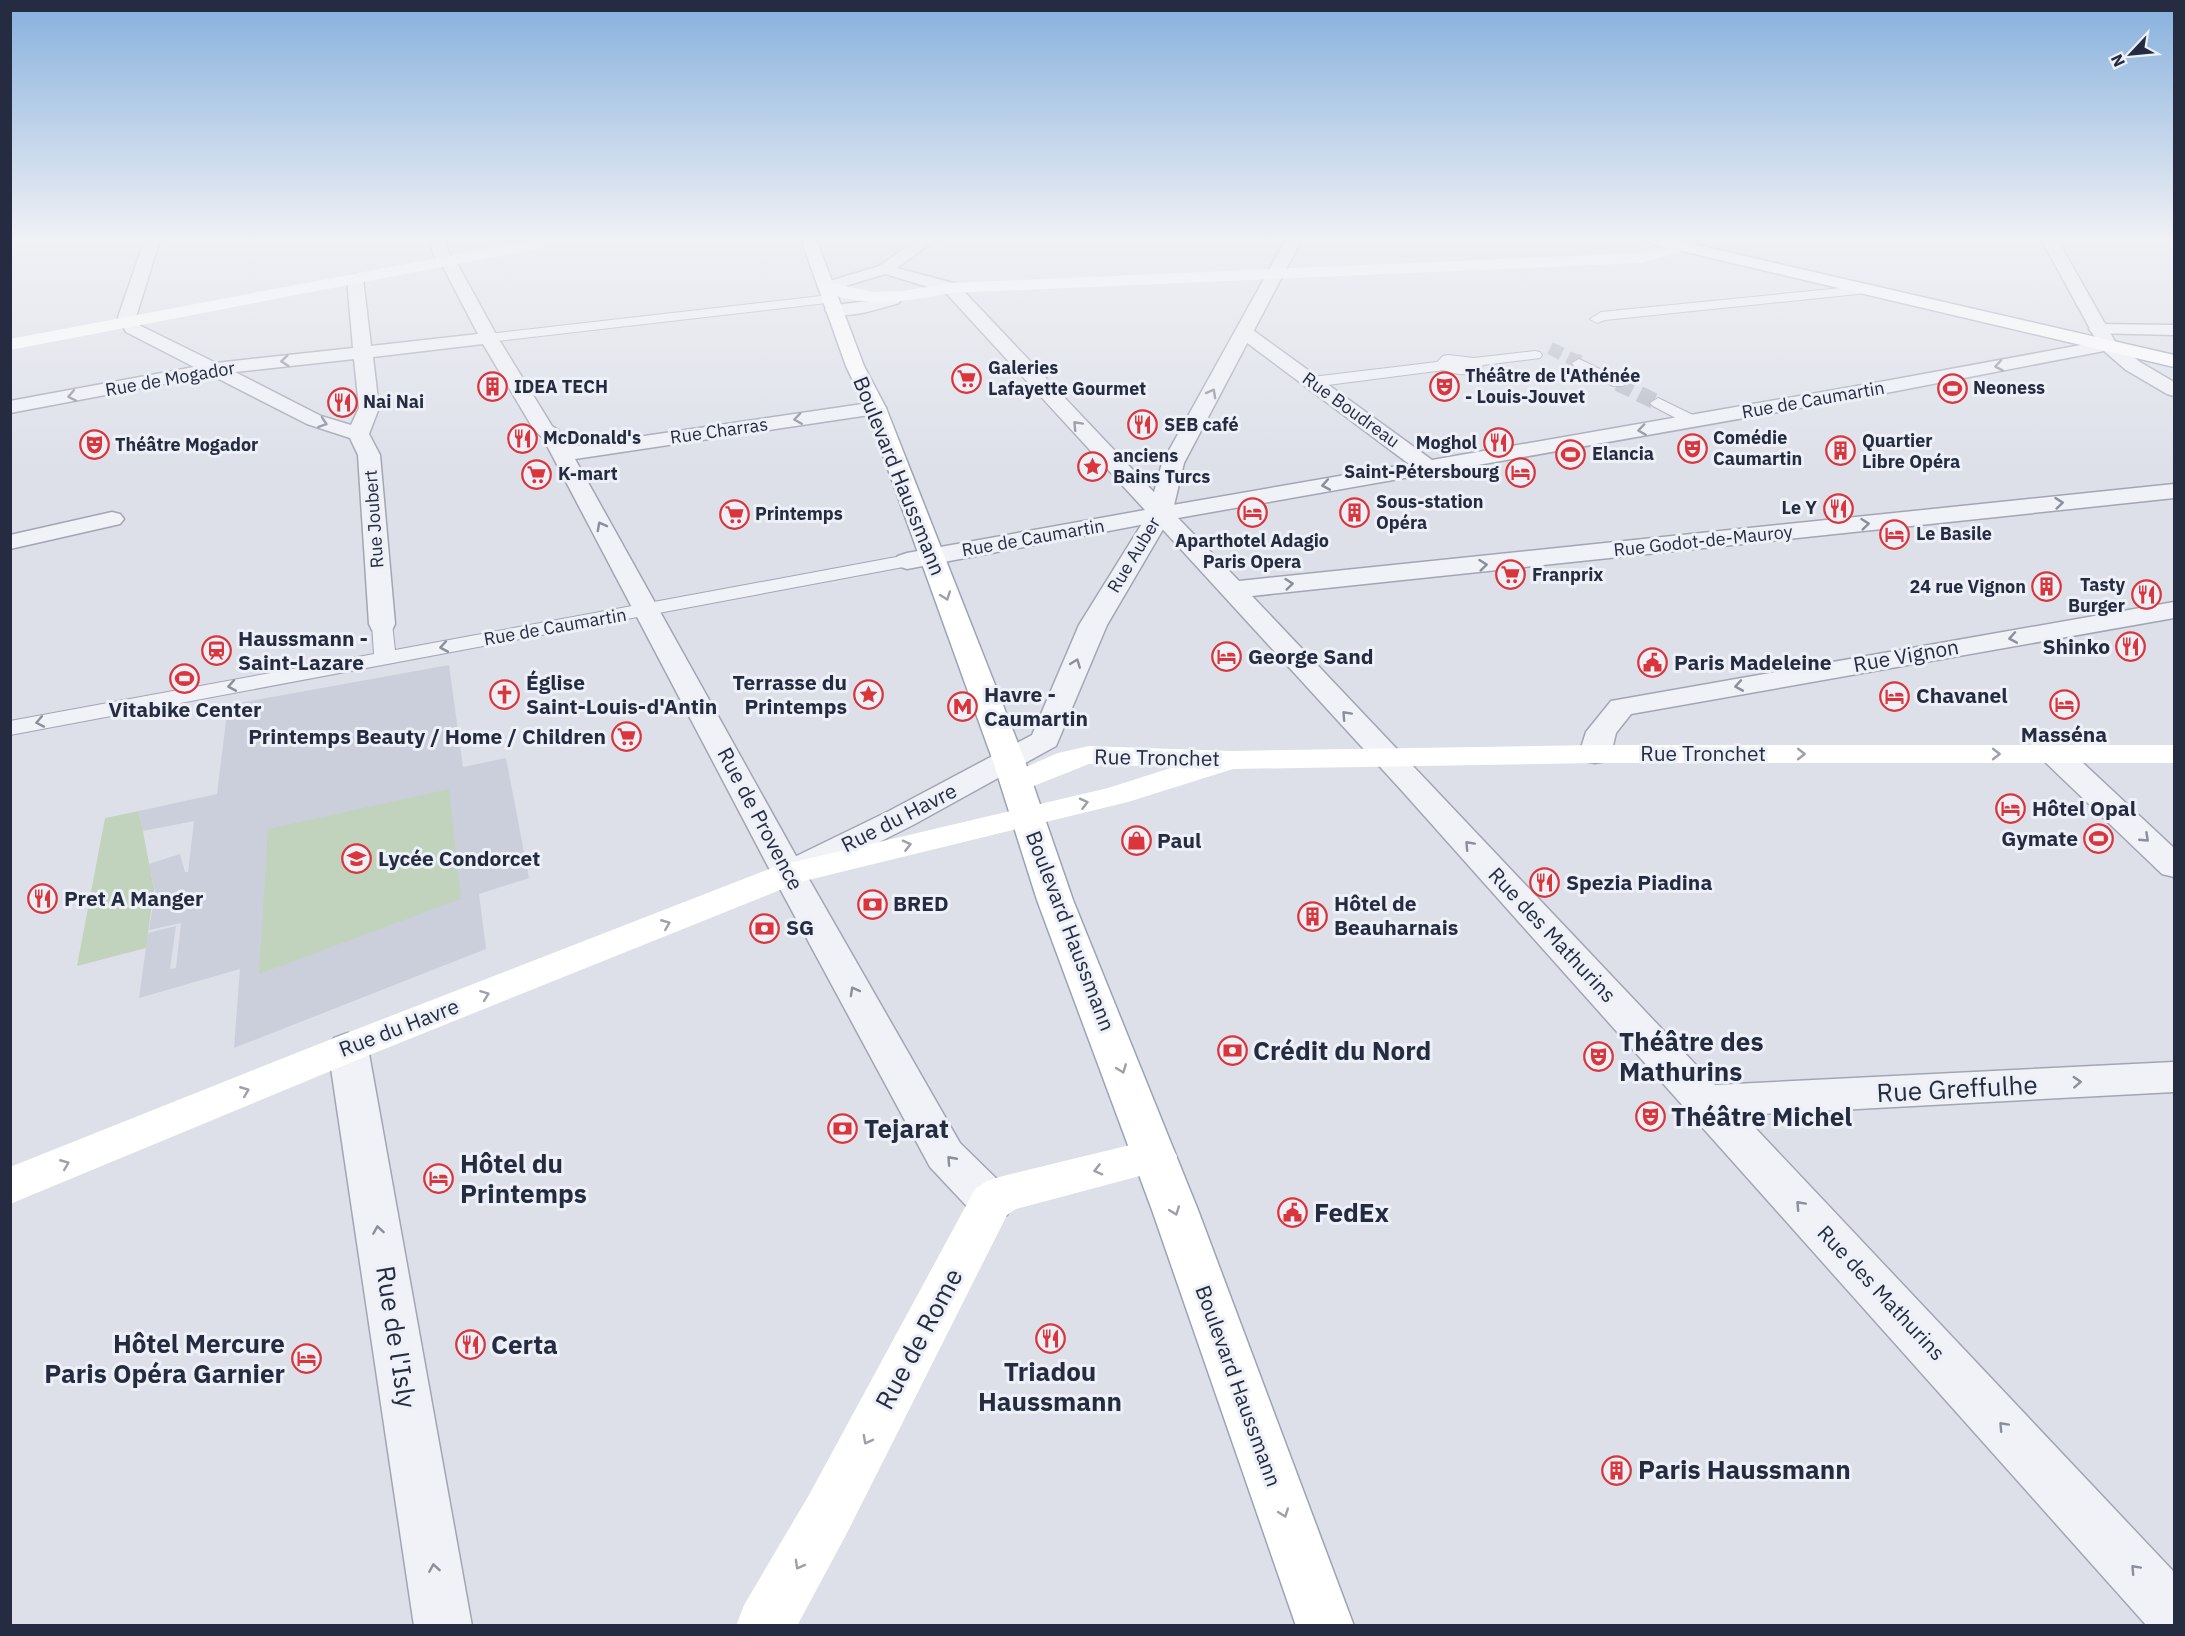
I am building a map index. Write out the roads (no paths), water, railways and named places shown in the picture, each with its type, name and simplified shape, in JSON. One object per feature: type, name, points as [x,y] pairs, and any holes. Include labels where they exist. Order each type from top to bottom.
[{"type":"main road","points":[[10,345],[164,315]]},
{"type":"main road","name":"Boulevard Haussmann","points":[[836,315],[855,366],[866,409],[932,556],[1017,787],[1055,900],[1155,1156],[1325,1626]]},
{"type":"main road","points":[[1984,315],[2175,361]]},
{"type":"main road","name":"Rue Tronchet","points":[[1017,787],[1069,760],[1089,755],[1231,760],[1595,754],[2175,754]]},
{"type":"main road","name":"Rue Tronchet","points":[[1017,787],[1117,795],[1231,760]]},
{"type":"main road","name":"Rue du Havre","points":[[10,1186],[348,1048],[789,874],[1017,787]]},
{"type":"main road","points":[[991,1202],[1004,1194],[1155,1156]]},
{"type":"main road","name":"Rue de Rome","points":[[765,1626],[828,1514],[991,1202]]},
{"type":"street","points":[[128,315],[132,328],[318,422],[358,434],[369,408],[359,315]]},
{"type":"street","name":"Rue de Provence","points":[[476,315],[544,430],[551,434],[789,874],[945,1155],[991,1202]]},
{"type":"street","name":"Rue de Mogador","points":[[10,407],[214,369],[682,315]]},
{"type":"street","name":"Rue des Mathurins","points":[[976,315],[2175,1612]]},
{"type":"street","name":"Rue Auber","points":[[1017,787],[1050,732],[1093,625],[1160,514],[1173,463],[1253,315]]},
{"type":"street","points":[[1597,319],[1608,315]]},
{"type":"street","points":[[2091,315],[2108,345],[2133,366],[2175,390]]},
{"type":"street","points":[[2098,328],[2175,330]]},
{"type":"street","name":"Rue Boudreau","points":[[1244,332],[1429,468]]},
{"type":"street","name":"Rue de Caumartin","points":[[10,728],[1160,514],[1693,421],[2108,345]]},
{"type":"street","points":[[1312,382],[1444,366],[1468,370],[1475,368],[1473,362],[1535,355]]},
{"type":"street","points":[[1579,363],[1618,383]]},
{"type":"street","points":[[1658,403],[1693,421]]},
{"type":"street","name":"Rue Charras","points":[[562,454],[866,409]]},
{"type":"street","name":"Rue Joubert","points":[[358,434],[369,455],[385,658]]},
{"type":"street","name":"Rue Godot-de-Mauroy","points":[[1231,590],[2175,491]]},
{"type":"street","points":[[10,542],[112,519]]},
{"type":"street","name":"Rue Vignon","points":[[1595,754],[1601,732],[1621,707],[2175,610]]},
{"type":"street","points":[[1050,732],[1057,740],[1073,750],[1089,755]]},
{"type":"street","points":[[2056,755],[2175,866]]},
{"type":"street","name":"Rue du Havre","points":[[789,874],[901,818],[1017,787]]},
{"type":"street","name":"Rue de l'Isly","points":[[348,1048],[443,1626]]},
{"type":"street","name":"Rue Greffulhe","points":[[1704,1101],[2175,1077]]},
{"type":"tunnel","points":[[1550,348],[1578,362]]},
{"type":"tunnel","points":[[1575,361],[1579,363]]},
{"type":"tunnel","points":[[1618,383],[1658,403]]},
{"type":"place","name":"Galeries Lafayette Gourmet","points":[[967,378]]},
{"type":"place","name":"Théâtre de l'Athénée - Louis-Jouvet","points":[[1444,386]]},
{"type":"place","name":"IDEA TECH","points":[[493,387]]},
{"type":"place","name":"Neoness","points":[[1952,388]]},
{"type":"place","name":"Nai Nai","points":[[342,402]]},
{"type":"place","name":"SEB café","points":[[1143,425]]},
{"type":"place","name":"McDonald's","points":[[522,438]]},
{"type":"place","name":"Moghol","points":[[1498,443]]},
{"type":"place","name":"Théâtre Mogador","points":[[94,445]]},
{"type":"place","name":"Comédie Caumartin","points":[[1692,448]]},
{"type":"place","name":"Quartier Libre Opéra","points":[[1841,451]]},
{"type":"place","name":"Elancia","points":[[1571,454]]},
{"type":"place","name":"anciens Bains Turcs","points":[[1092,466]]},
{"type":"place","name":"Saint-Pétersbourg","points":[[1520,472]]},
{"type":"place","name":"K-mart","points":[[537,474]]},
{"type":"place","name":"Le Y","points":[[1838,508]]},
{"type":"place","name":"Aparthotel Adagio Paris Opera","points":[[1252,512]]},
{"type":"place","name":"Sous-station Opéra","points":[[1355,512]]},
{"type":"place","name":"Printemps","points":[[734,514]]},
{"type":"place","name":"Le Basile","points":[[1895,534]]},
{"type":"place","name":"Franprix","points":[[1511,575]]},
{"type":"place","name":"24 rue Vignon","points":[[2047,587]]},
{"type":"place","name":"Tasty Burger","points":[[2146,595]]},
{"type":"place","name":"Shinko","points":[[2131,647]]},
{"type":"place","name":"Haussmann - Saint-Lazare","points":[[217,651]]},
{"type":"place","name":"George Sand","points":[[1227,657]]},
{"type":"place","name":"Paris Madeleine","points":[[1653,663]]},
{"type":"place","name":"Vitabike Center","points":[[185,679]]},
{"type":"place","name":"Église Saint-Louis-d'Antin","points":[[505,695]]},
{"type":"place","name":"Terrasse du Printemps","points":[[868,695]]},
{"type":"place","name":"Chavanel","points":[[1895,696]]},
{"type":"place","name":"Masséna","points":[[2064,704]]},
{"type":"place","name":"Havre - Caumartin","points":[[963,707]]},
{"type":"place","name":"Printemps Beauty / Home / Children","points":[[627,737]]},
{"type":"place","name":"Hôtel Opal","points":[[2011,809]]},
{"type":"place","name":"Gymate","points":[[2099,839]]},
{"type":"place","name":"Paul","points":[[1136,841]]},
{"type":"place","name":"Lycée Condorcet","points":[[357,859]]},
{"type":"place","name":"Spezia Piadina","points":[[1545,883]]},
{"type":"place","name":"Pret A Manger","points":[[43,899]]},
{"type":"place","name":"BRED","points":[[872,904]]},
{"type":"place","name":"Hôtel de Beauharnais","points":[[1313,916]]},
{"type":"place","name":"SG","points":[[765,928]]},
{"type":"place","name":"Crédit du Nord","points":[[1232,1051]]},
{"type":"place","name":"Théâtre des Mathurins","points":[[1598,1057]]},
{"type":"place","name":"Théâtre Michel","points":[[1650,1117]]},
{"type":"place","name":"Tejarat","points":[[843,1129]]},
{"type":"place","name":"Hôtel du Printemps","points":[[439,1179]]},
{"type":"place","name":"FedEx","points":[[1293,1213]]},
{"type":"place","name":"Triadou Haussmann","points":[[1050,1338]]},
{"type":"place","name":"Certa","points":[[470,1345]]},
{"type":"place","name":"Hôtel Mercure Paris Opéra Garnier","points":[[306,1359]]},
{"type":"place","name":"Paris Haussmann","points":[[1617,1470]]}]
